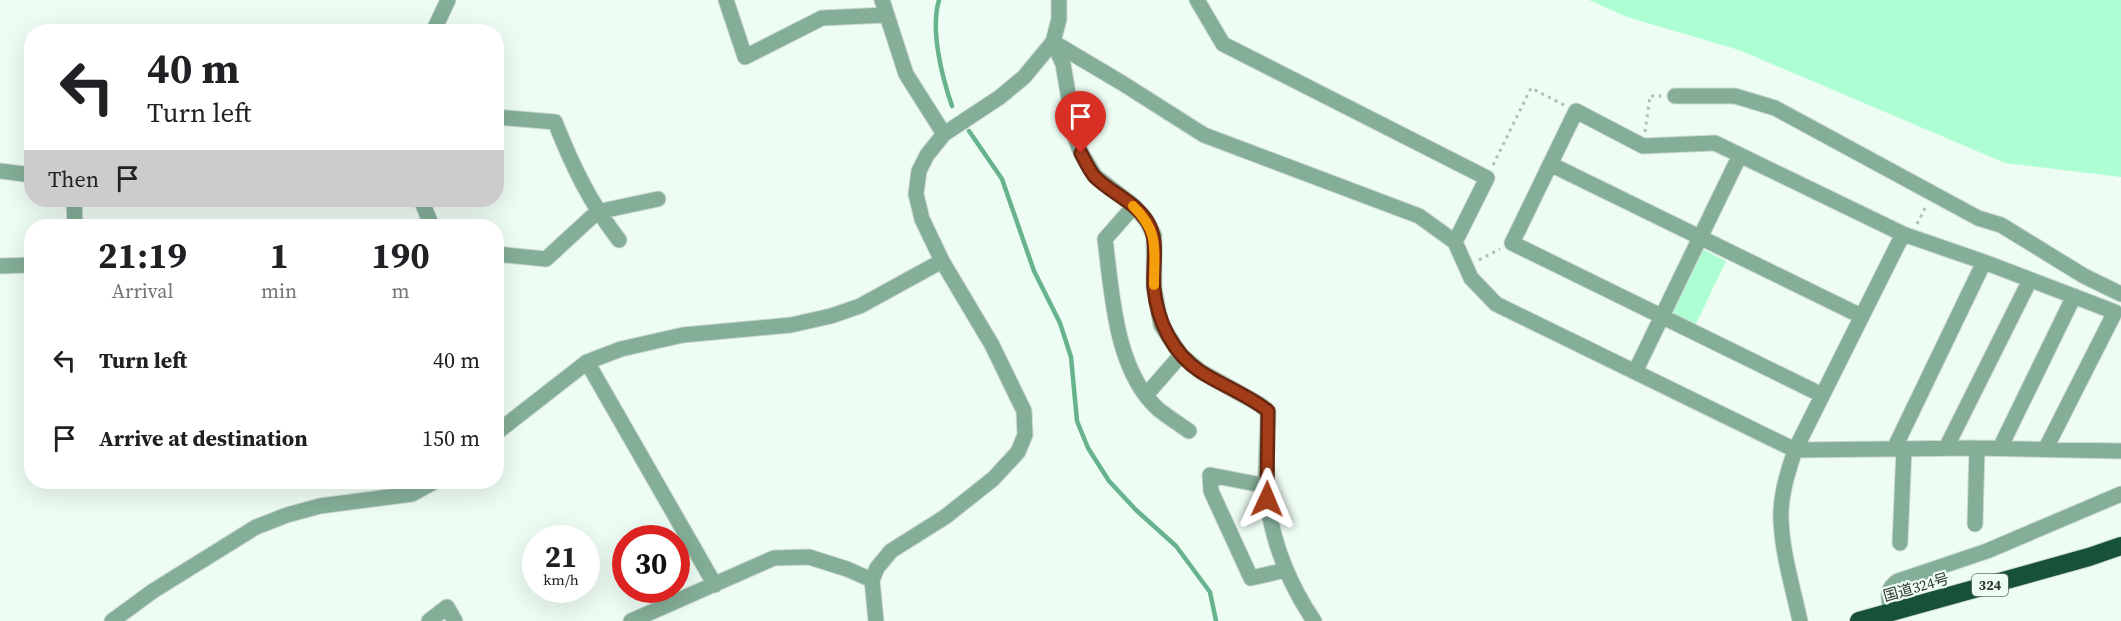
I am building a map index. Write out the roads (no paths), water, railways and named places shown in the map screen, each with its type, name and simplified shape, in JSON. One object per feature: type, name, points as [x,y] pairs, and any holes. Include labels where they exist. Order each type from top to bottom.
[{"type":"highway","name":"国道324号","points":[[1859,621],[2121,546]]},
{"type":"street","points":[[437,24],[448,0]]},
{"type":"street","points":[[726,0],[745,57],[822,18],[884,7],[906,74],[944,134]]},
{"type":"street","points":[[876,621],[872,580],[877,568],[891,551],[945,517],[993,479],[1018,452],[1025,435],[1024,411],[992,345],[942,261],[922,219],[916,194],[919,171],[927,155],[944,134],[1000,97],[1024,77],[1053,42],[1059,19],[1059,0]]},
{"type":"street","points":[[1197,0],[1223,44],[1487,177],[1455,242]]},
{"type":"street","points":[[1053,42],[1063,63],[1076,140],[1081,153],[1095,176],[1134,206],[1146,220],[1154,235],[1154,288],[1161,325],[1181,355],[1200,371],[1268,411],[1267,499],[1278,550],[1297,596],[1314,621]]},
{"type":"street","points":[[1053,42],[1204,135],[1419,216],[1455,242],[1471,278],[1496,304],[1795,450],[2046,448],[2121,451]]},
{"type":"street","points":[[1675,96],[1735,96],[1775,108],[1978,218],[2001,225],[2084,276],[2121,294]]},
{"type":"street","points":[[1822,395],[1512,243],[1576,111],[1643,146],[1715,143],[1907,235],[2115,312],[2046,448]]},
{"type":"street","points":[[504,118],[555,122],[573,167],[597,212],[619,240]]},
{"type":"street","points":[[1635,372],[1740,155]]},
{"type":"street","points":[[1550,164],[1861,316]]},
{"type":"street","points":[[0,171],[24,174]]},
{"type":"street","points":[[504,255],[546,259],[597,212],[658,199]]},
{"type":"street","points":[[1134,206],[1105,239],[1117,330],[1127,361],[1146,395],[1158,409],[1189,431]]},
{"type":"street","points":[[1800,621],[1784,547],[1781,517],[1785,484],[1795,450],[1861,316],[1907,235]]},
{"type":"street","points":[[504,427],[586,362],[621,349],[683,335],[791,325],[831,316],[860,306],[942,261]]},
{"type":"street","points":[[1900,543],[1899,448],[1984,262]]},
{"type":"street","points":[[0,266],[24,265]]},
{"type":"street","points":[[1946,448],[2030,280]]},
{"type":"street","points":[[2000,448],[2074,296]]},
{"type":"street","points":[[1146,395],[1181,355]]},
{"type":"street","points":[[586,362],[715,585]]},
{"type":"street","points":[[1975,524],[1977,448]]},
{"type":"street","points":[[1267,486],[1210,475],[1211,491],[1251,578],[1286,570]]},
{"type":"street","points":[[112,621],[153,591],[256,527],[320,506],[412,494],[421,489]]},
{"type":"street","points":[[1891,612],[1888,592],[1891,586],[1898,581],[1987,551],[2121,494]]},
{"type":"street","points":[[631,621],[774,558],[809,557],[847,568],[872,580]]},
{"type":"street","points":[[429,621],[447,607],[455,621]]},
{"type":"waterway","points":[[939,0],[937,39],[941,68],[952,106]]},
{"type":"waterway","points":[[969,131],[1002,179],[1034,271],[1060,323],[1071,357],[1077,421],[1088,448],[1109,481],[1136,510],[1176,546],[1210,592],[1216,621]]}]
